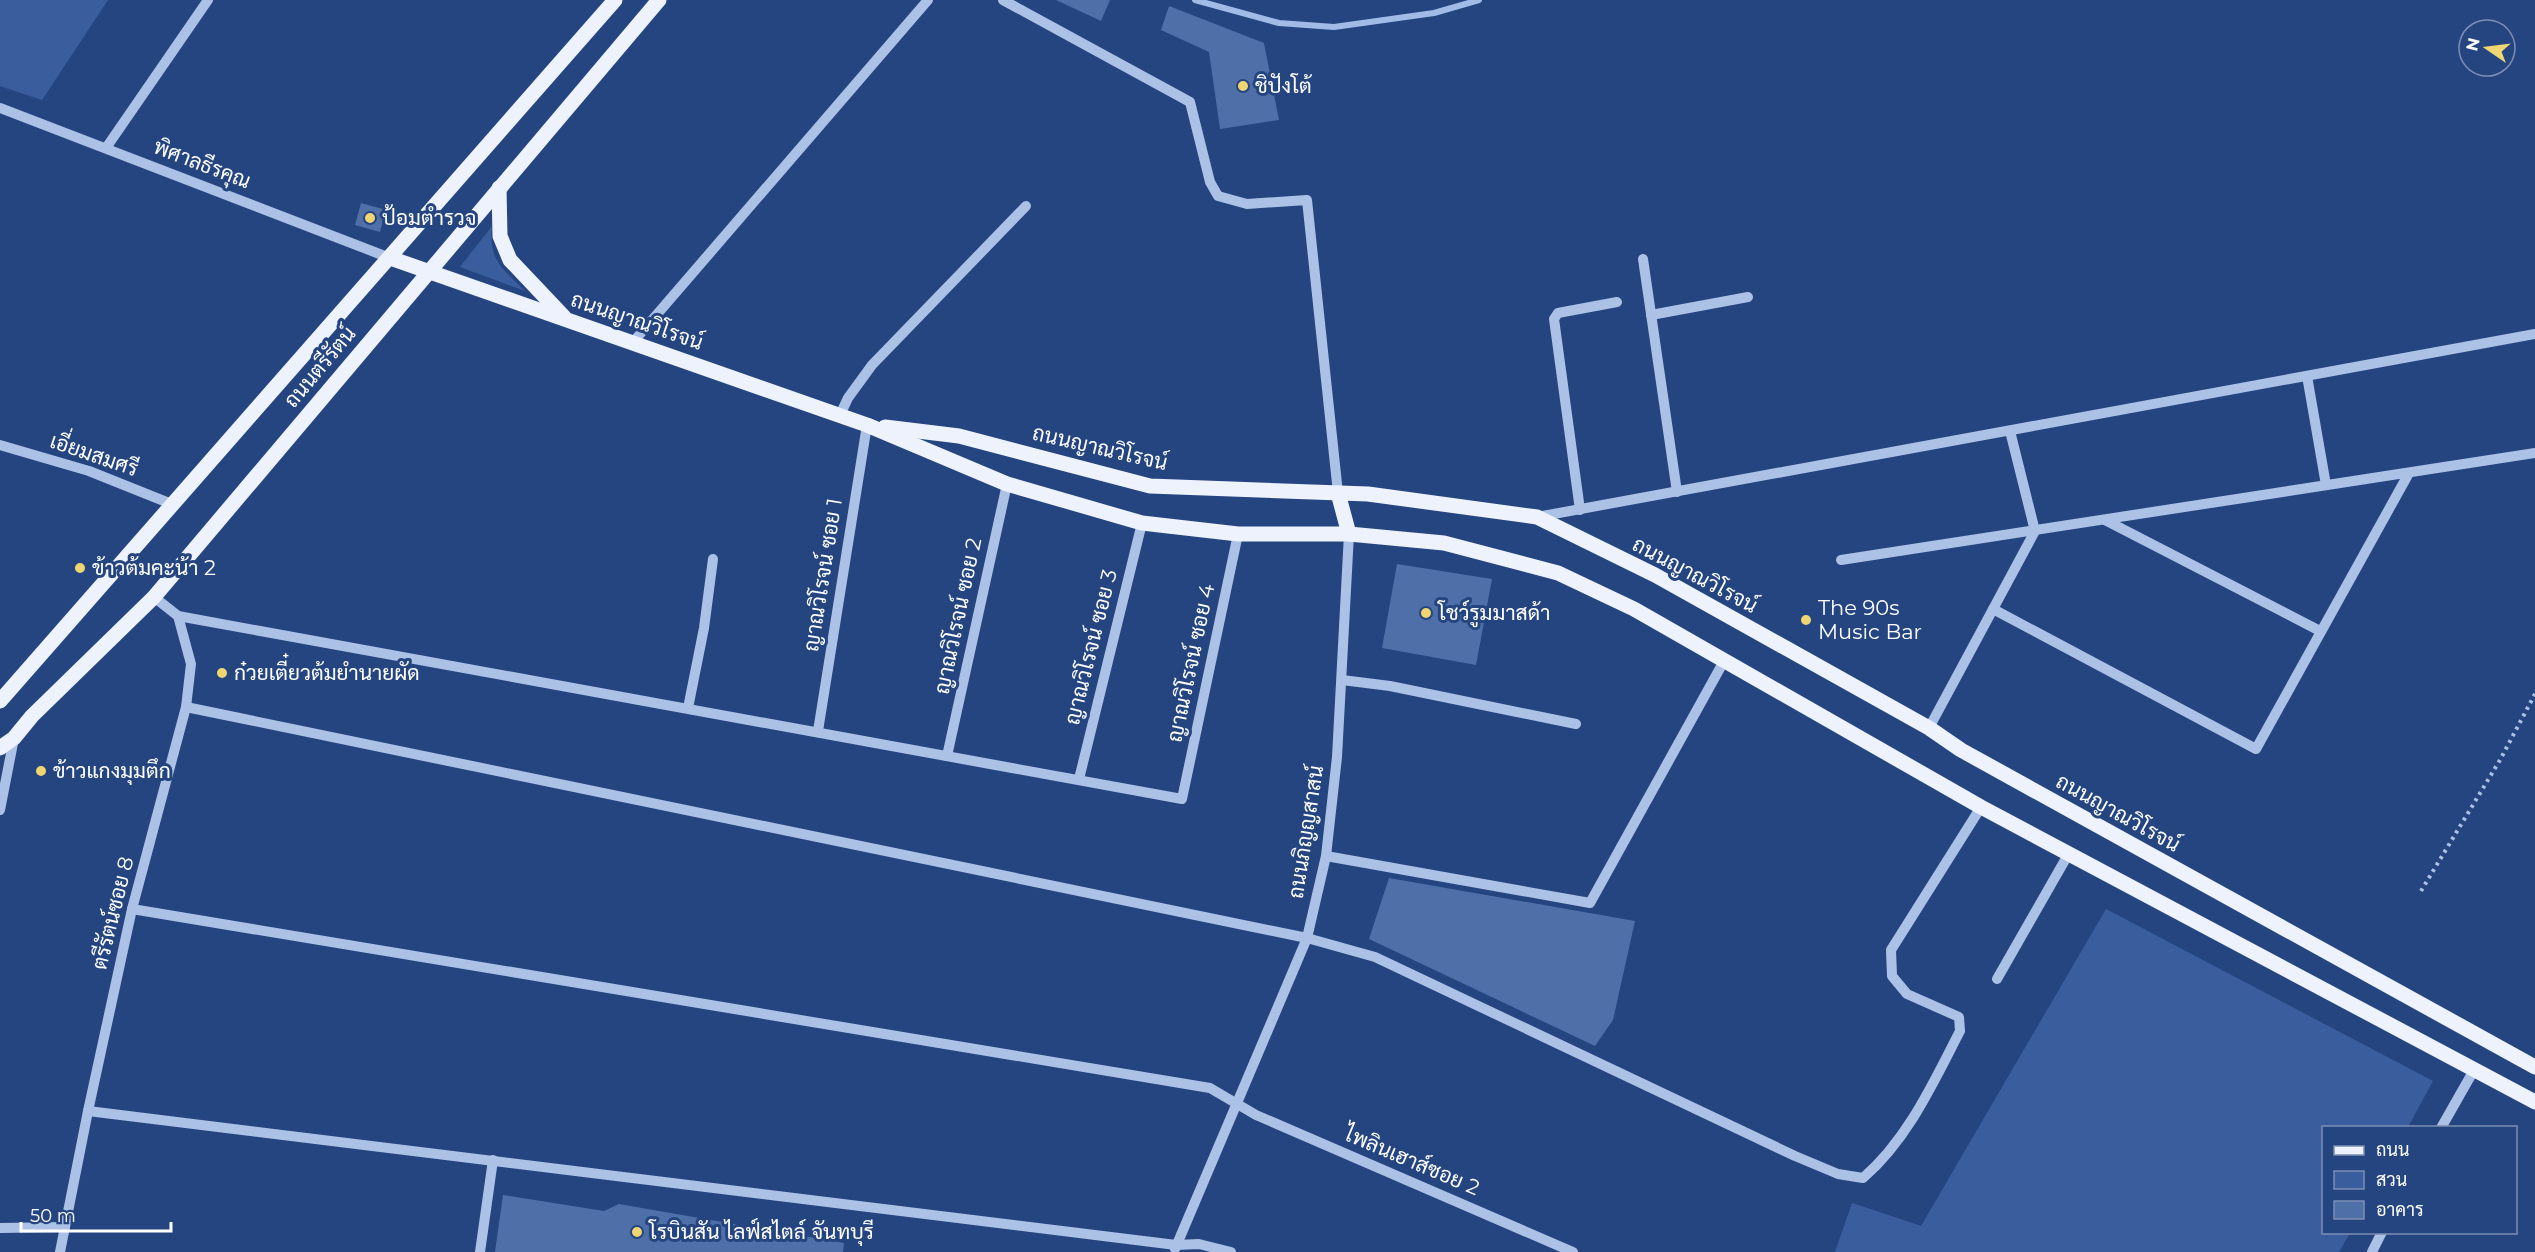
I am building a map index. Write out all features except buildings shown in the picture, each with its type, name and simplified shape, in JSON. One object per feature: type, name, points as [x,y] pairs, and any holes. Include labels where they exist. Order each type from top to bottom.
[{"type":"main road","name":"ถนนตรีรัตน์","points":[[0,701],[615,0]]},
{"type":"main road","name":"ถนนตรีรัตน์","points":[[0,748],[14,738],[32,716],[154,597],[659,0]]},
{"type":"main road","points":[[499,188],[500,236],[510,260],[566,319]]},
{"type":"main road","name":"ถนนญาณวิโรจน์","points":[[390,258],[427,273],[634,341],[840,415],[1007,484],[1142,523],[1238,534],[1349,534],[1444,543],[1558,573],[1634,609],[1980,807],[2535,1102]]},
{"type":"main road","name":"ถนนญาณวิโรจน์","points":[[867,425],[958,436],[1150,486],[1368,494],[1537,518],[1655,575],[1929,728],[1961,750],[2535,1067]]},
{"type":"main road","points":[[1338,494],[1349,534]]},
{"type":"street","points":[[106,148],[208,0]]},
{"type":"street","points":[[634,341],[928,0]]},
{"type":"street","points":[[1003,0],[1190,102],[1210,182],[1218,196],[1247,204],[1307,200],[1338,494]]},
{"type":"street","name":"พิศาลธีรคุณ","points":[[0,108],[390,258]]},
{"type":"street","points":[[840,415],[848,398],[872,365],[1026,206]]},
{"type":"street","points":[[1643,259],[1677,492]]},
{"type":"street","points":[[1651,315],[1748,297]]},
{"type":"street","points":[[1580,510],[1554,319],[1558,314],[1617,302]]},
{"type":"street","points":[[1537,518],[2535,334]]},
{"type":"street","points":[[2307,376],[2326,485]]},
{"type":"street","name":"ญาณวิโรจน์ ซอย 1","points":[[818,731],[867,425]]},
{"type":"street","points":[[1929,728],[2035,531],[2010,431]]},
{"type":"street","name":"เอี่ยมสมศรี","points":[[0,446],[89,471],[174,505]]},
{"type":"street","points":[[1841,560],[2535,453]]},
{"type":"street","points":[[1993,609],[2256,749],[2409,472]]},
{"type":"street","name":"ญาณวิโรจน์ ซอย 2","points":[[947,756],[1007,484]]},
{"type":"street","points":[[2105,520],[2320,631]]},
{"type":"street","name":"ญาณวิโรจน์ ซอย 3","points":[[1079,779],[1142,523]]},
{"type":"street","name":"ญาณวิโรจน์ ซอย 4","points":[[1079,779],[1182,799],[1238,534]]},
{"type":"street","name":"ถนนภิญญสาสน์","points":[[1175,1249],[1307,938],[1326,856],[1337,757],[1349,534]]},
{"type":"street","points":[[688,708],[704,628],[713,559]]},
{"type":"street","points":[[154,597],[178,616],[1079,779]]},
{"type":"street","name":"ตรีรัตน์ซอย 8","points":[[60,1252],[132,909],[186,707],[191,664],[178,616]]},
{"type":"street","points":[[1326,856],[1590,903],[1724,661]]},
{"type":"street","points":[[1342,680],[1390,686],[1576,724]]},
{"type":"street","points":[[186,707],[1307,938],[1375,957],[1796,1156],[1838,1174],[1863,1179],[1886,1159],[1918,1111],[1960,1031],[1959,1017],[1907,994],[1892,976],[1891,950],[1980,807]]},
{"type":"street","points":[[0,810],[14,738]]},
{"type":"street","points":[[1997,979],[2069,853]]},
{"type":"street","name":"ไพลินเฮาส์ซอย 2","points":[[132,909],[1210,1088],[1237,1104],[1573,1252]]},
{"type":"street","points":[[2442,1126],[2474,1070]]},
{"type":"street","points":[[88,1111],[493,1160],[1175,1249],[1199,1244],[1231,1252]]},
{"type":"street","points":[[480,1252],[493,1160]]},
{"type":"street","points":[[0,1228],[65,1227]]},
{"type":"street","points":[[2372,1252],[2381,1234]]},
{"type":"path","points":[[2421,891],[2500,760],[2535,694]]},
{"type":"green space","points":[[0,0],[108,0],[42,100],[0,86]]},
{"type":"green space","points":[[492,226],[491,238],[495,256],[504,270],[525,291],[460,267]]},
{"type":"green space","points":[[2106,909],[2433,1081],[2409,1126],[2322,1126],[2322,1234],[2349,1234],[2339,1252],[1835,1252],[1852,1203],[1921,1226]]},
{"type":"waterway","points":[[1195,0],[1279,23],[1334,27],[1434,13],[1479,0]]},
{"type":"place","name":"ชิปังโต้","points":[[1243,86]]},
{"type":"place","name":"ป้อมตำรวจ","points":[[370,218]]},
{"type":"place","name":"ข้าวต้มคะน้า 2","points":[[80,568]]},
{"type":"place","name":"โชว์รูมมาสด้า","points":[[1426,613]]},
{"type":"place","name":"The 90s Music Bar","points":[[1806,620]]},
{"type":"place","name":"ก๋วยเตี๋ยวต้มยำนายผัด","points":[[222,673]]},
{"type":"place","name":"ข้าวแกงมุมตึก","points":[[41,771]]},
{"type":"place","name":"โรบินสัน ไลฟ์สไตล์ จันทบุรี","points":[[637,1232]]}]
